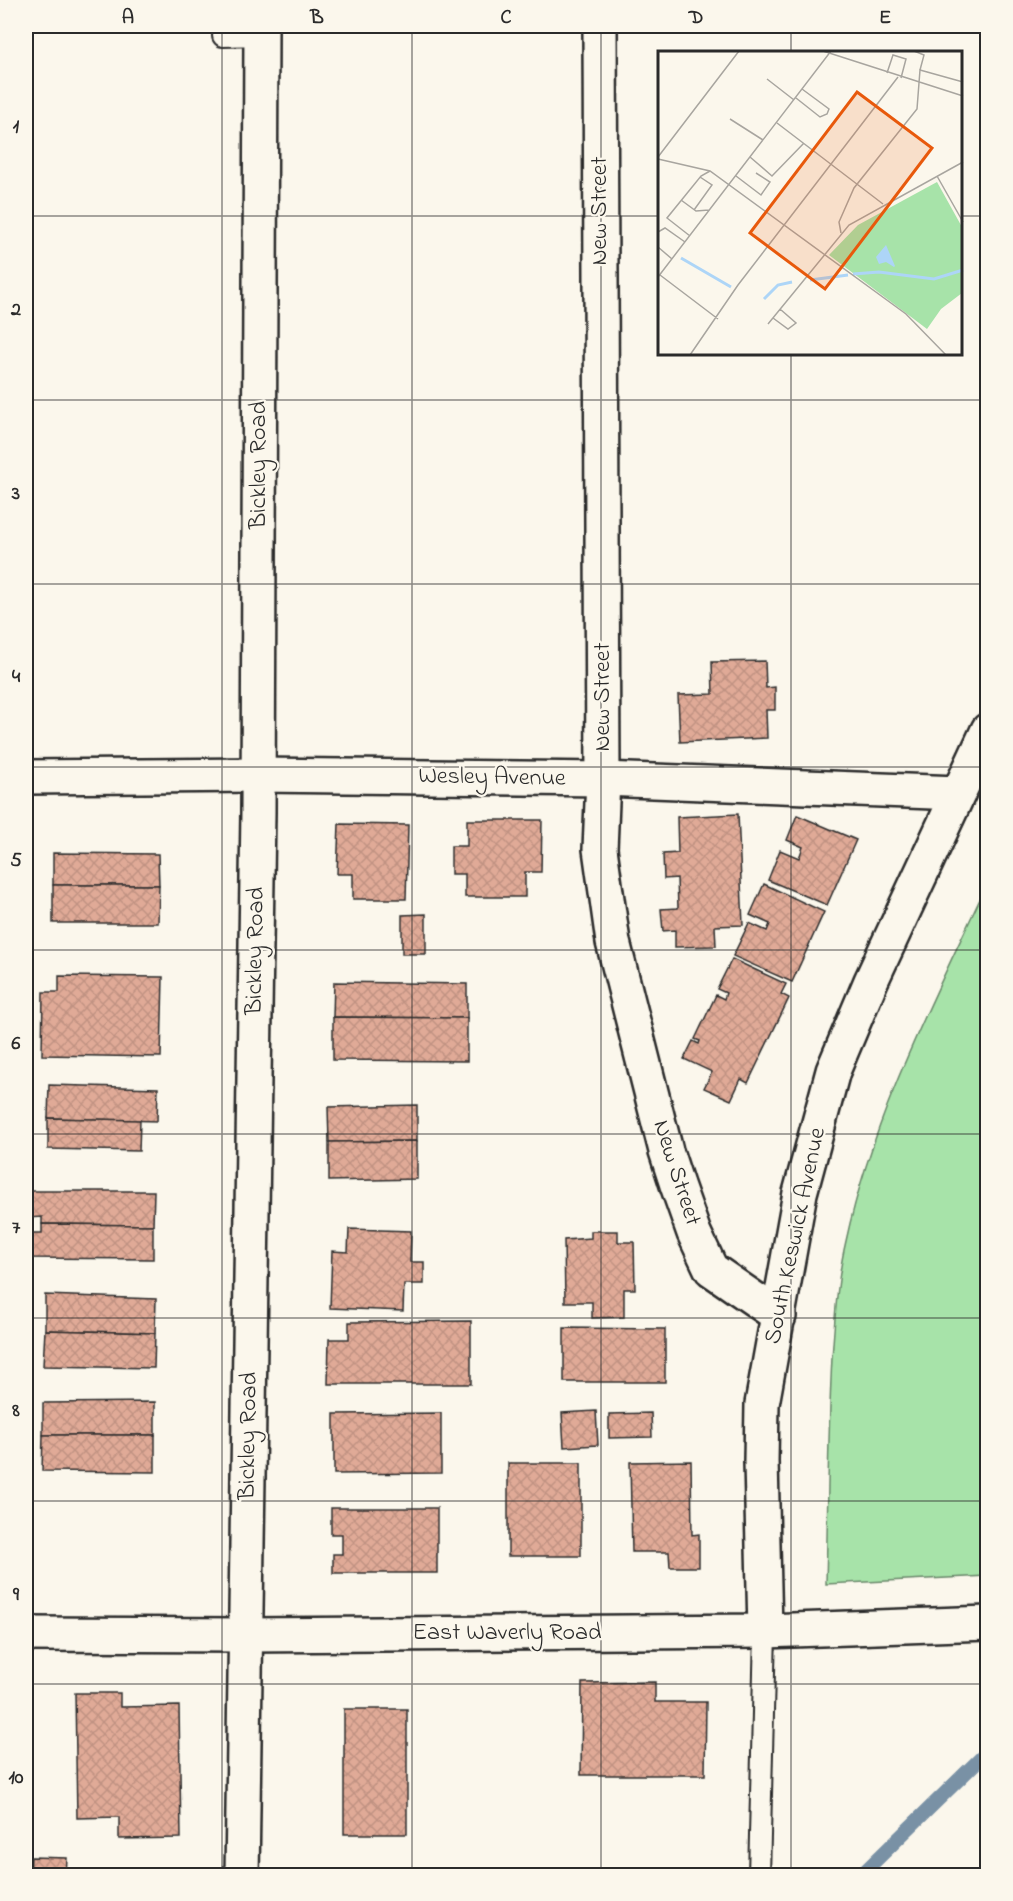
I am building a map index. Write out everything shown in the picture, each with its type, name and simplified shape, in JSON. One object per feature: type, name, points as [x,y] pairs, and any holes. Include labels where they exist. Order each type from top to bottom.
[{"type":"street","name":"New Street","points":[[600,26],[603,779],[600,849],[613,942],[657,1116],[694,1233],[711,1269],[779,1316]]},
{"type":"street","name":"Bickley Road","points":[[242,1875],[258,775],[261,30]]},
{"type":"street","name":"South Keswick Avenue","points":[[765,1631],[762,1404],[800,1193],[833,1071],[871,981],[987,730]]},
{"type":"street","name":"Wesley Avenue","points":[[26,777],[258,775],[603,779],[958,793]]},
{"type":"street","name":"East Waverly Road","points":[[26,1634],[246,1635],[765,1631],[987,1623]]},
{"type":"lane","points":[[223,36],[261,30]]},
{"type":"lane","points":[[759,1875],[765,1631]]},
{"type":"green space","points":[[987,884],[987,1576],[826,1584],[832,1358],[838,1284],[846,1241],[872,1148],[888,1103]]},
{"type":"building","points":[[765,661],[766,688],[775,687],[775,710],[766,710],[767,738],[680,742],[678,695],[713,694],[712,662]]},
{"type":"building","points":[[738,814],[743,925],[715,926],[716,946],[675,947],[675,930],[663,931],[661,909],[678,908],[677,878],[664,879],[663,854],[678,853],[677,817]]},
{"type":"building","points":[[797,815],[856,840],[827,905],[768,880],[780,850],[799,858],[803,847],[787,840]]},
{"type":"building","points":[[467,820],[542,820],[541,872],[525,872],[525,897],[465,897],[465,874],[451,874],[451,846],[467,846]]},
{"type":"building","points":[[339,824],[408,825],[406,899],[353,899],[353,874],[337,874]]},
{"type":"building","points":[[53,853],[158,854],[159,885],[53,885]]},
{"type":"building","points":[[764,884],[824,912],[792,982],[733,956],[749,923],[767,931],[770,924],[750,915]]},
{"type":"building","points":[[53,885],[159,885],[158,923],[53,923]]},
{"type":"building","points":[[426,914],[426,954],[402,954],[402,915]]},
{"type":"building","points":[[732,959],[786,984],[781,994],[789,998],[748,1083],[741,1079],[731,1100],[704,1088],[712,1072],[684,1059],[693,1041],[699,1044],[700,1041],[695,1039],[716,995],[724,999],[726,993],[717,989]]},
{"type":"building","points":[[59,976],[163,977],[161,1057],[42,1055],[43,992],[59,992]]},
{"type":"building","points":[[334,982],[467,984],[467,1018],[333,1017]]},
{"type":"building","points":[[333,1017],[467,1018],[467,1061],[333,1060]]},
{"type":"building","points":[[49,1085],[158,1088],[157,1121],[48,1118]]},
{"type":"building","points":[[417,1105],[417,1141],[329,1142],[328,1107]]},
{"type":"building","points":[[48,1118],[140,1120],[139,1151],[48,1149]]},
{"type":"building","points":[[417,1141],[417,1179],[329,1181],[329,1142]]},
{"type":"building","points":[[26,1191],[154,1191],[153,1225],[42,1224],[42,1217],[26,1218]]},
{"type":"building","points":[[42,1224],[153,1225],[153,1259],[26,1258],[26,1233],[42,1233]]},
{"type":"building","points":[[349,1229],[411,1231],[410,1262],[424,1262],[424,1284],[404,1284],[403,1311],[330,1308],[332,1251],[348,1252]]},
{"type":"building","points":[[591,1231],[618,1231],[618,1242],[634,1242],[635,1289],[624,1289],[624,1317],[592,1318],[592,1302],[565,1302],[564,1240],[591,1238]]},
{"type":"building","points":[[45,1295],[156,1299],[155,1333],[45,1330]]},
{"type":"building","points":[[471,1321],[471,1384],[328,1384],[329,1339],[349,1339],[349,1322]]},
{"type":"building","points":[[564,1328],[665,1329],[665,1382],[564,1382]]},
{"type":"building","points":[[45,1330],[155,1333],[154,1368],[43,1366]]},
{"type":"building","points":[[155,1402],[155,1435],[43,1435],[43,1403]]},
{"type":"building","points":[[596,1411],[598,1445],[564,1447],[562,1413]]},
{"type":"building","points":[[441,1413],[441,1473],[334,1474],[334,1414]]},
{"type":"building","points":[[651,1413],[652,1437],[609,1438],[609,1414]]},
{"type":"building","points":[[43,1435],[155,1435],[155,1472],[42,1471]]},
{"type":"building","points":[[691,1461],[692,1535],[699,1534],[699,1567],[670,1567],[669,1552],[632,1552],[630,1462]]},
{"type":"building","points":[[508,1463],[581,1463],[581,1556],[508,1556]]},
{"type":"building","points":[[331,1508],[437,1508],[437,1573],[333,1573],[333,1554],[342,1554],[342,1534],[331,1534]]},
{"type":"building","points":[[655,1682],[655,1702],[706,1702],[705,1775],[581,1775],[582,1683]]},
{"type":"building","points":[[75,1693],[120,1693],[120,1707],[179,1706],[181,1838],[119,1839],[119,1817],[77,1818]]},
{"type":"building","points":[[344,1709],[407,1709],[407,1834],[344,1834]]},
{"type":"building","points":[[31,1857],[67,1858],[66,1876],[30,1876]]},
{"type":"waterway","points":[[860,1876],[988,1751]]}]
